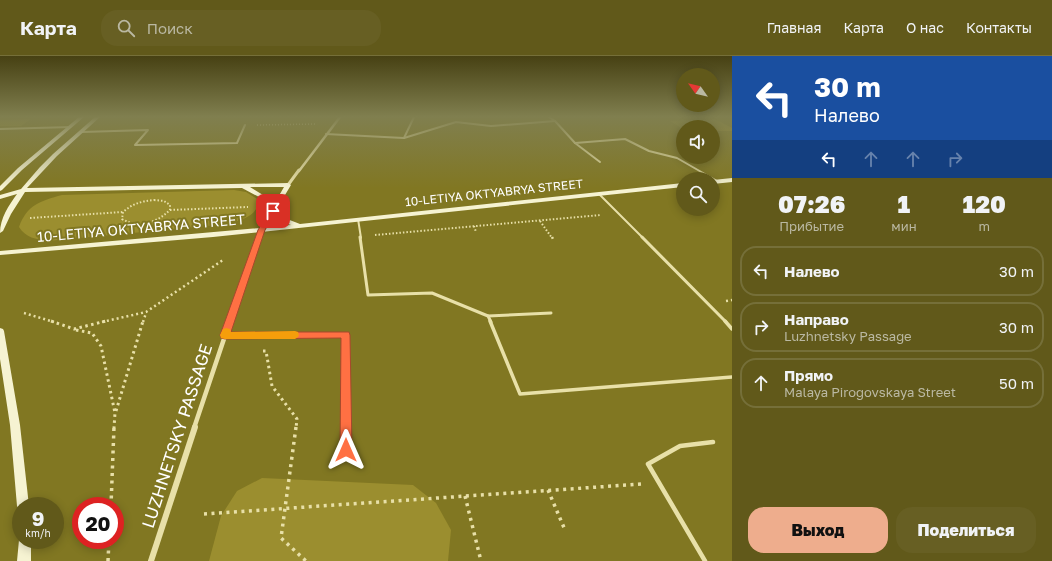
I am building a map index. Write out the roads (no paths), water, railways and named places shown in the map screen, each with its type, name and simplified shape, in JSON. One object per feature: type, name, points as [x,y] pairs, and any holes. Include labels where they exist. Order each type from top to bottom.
[{"type":"street","points":[[0,189],[3,184],[54,141]]},
{"type":"street","points":[[0,231],[4,220],[23,190],[57,152],[71,141]]},
{"type":"street","points":[[262,230],[288,185],[321,141]]},
{"type":"street","points":[[720,181],[732,180]]},
{"type":"street","points":[[3,184],[23,190]]},
{"type":"street","points":[[0,197],[23,190],[288,185]]},
{"type":"street","name":"10-LETIYA OKTYABRYA STREET","points":[[242,186],[260,195],[281,219],[293,223],[308,224]]},
{"type":"street","name":"10-LETIYA OKTYABRYA STREET","points":[[0,253],[262,230],[676,186]]},
{"type":"street","name":"LUZHNETSKY PASSAGE","points":[[151,561],[225,335],[262,230]]},
{"type":"street","points":[[0,331],[15,425],[22,497]]},
{"type":"street","points":[[24,561],[25,549]]},
{"type":"lane","points":[[139,141],[135,145],[237,143],[238,141]]},
{"type":"lane","points":[[571,141],[600,162]]},
{"type":"lane","points":[[574,144],[609,141]]},
{"type":"lane","points":[[628,141],[649,151],[677,158],[699,172]]},
{"type":"lane","points":[[599,194],[732,329]]},
{"type":"lane","points":[[358,219],[368,295],[432,293],[488,316],[551,313]]},
{"type":"lane","points":[[488,316],[520,394],[732,378]]},
{"type":"lane","points":[[225,335],[346,335],[346,450]]},
{"type":"lane","points":[[705,561],[648,464],[680,446],[713,442]]}]
